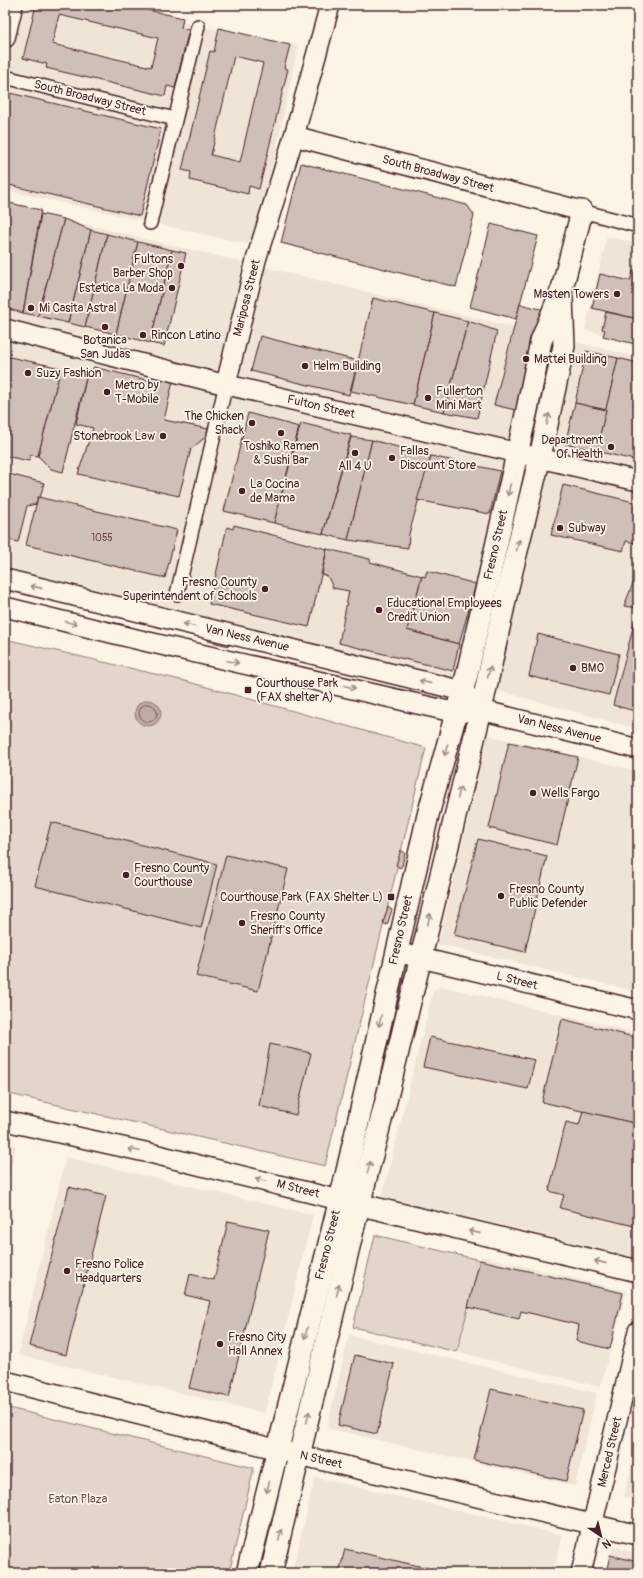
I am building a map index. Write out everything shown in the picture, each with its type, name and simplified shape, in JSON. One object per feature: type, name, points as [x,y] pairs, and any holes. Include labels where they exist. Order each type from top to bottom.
[{"type":"main road","name":"Fresno Street","points":[[271,1573],[299,1455],[349,1203],[396,952],[428,815],[463,691],[518,452],[541,341],[562,289],[582,212]]},
{"type":"main road","name":"Fresno Street","points":[[247,1573],[278,1449],[349,1203],[386,1101],[481,710],[508,587],[540,457],[564,346],[562,289]]},
{"type":"main road","points":[[386,1101],[384,1074],[400,997],[398,992],[389,983]]},
{"type":"main road","name":"M Street","points":[[349,1203],[638,1271]]},
{"type":"street","points":[[5,38],[13,5]]},
{"type":"street","name":"Mariposa Street","points":[[177,594],[256,260],[294,136],[330,5]]},
{"type":"street","points":[[150,223],[198,26]]},
{"type":"street","name":"South Broadway Street","points":[[5,77],[175,119]]},
{"type":"street","name":"South Broadway Street","points":[[294,136],[582,212]]},
{"type":"street","points":[[582,212],[638,226]]},
{"type":"street","name":"Fulton Street","points":[[5,329],[226,384],[638,481]]},
{"type":"street","name":"Van Ness Avenue","points":[[5,580],[463,691]]},
{"type":"street","points":[[5,597],[21,597],[48,604],[62,600],[67,594]]},
{"type":"street","name":"Van Ness Avenue","points":[[5,607],[144,642],[457,712],[481,710],[638,748]]},
{"type":"street","points":[[463,691],[481,710]]},
{"type":"street","name":"L Street","points":[[396,952],[638,1010]]},
{"type":"street","name":"M Street","points":[[5,1121],[162,1156],[349,1203]]},
{"type":"street","name":"Merced Street","points":[[581,1573],[638,1331]]},
{"type":"street","name":"N Street","points":[[5,1381],[299,1455],[638,1536]]},
{"type":"shaded area","points":[[21,5],[113,5],[198,26],[298,46],[256,246],[5,190],[5,76]]},
{"type":"shaded area","points":[[5,205],[638,357],[638,729],[448,677],[5,567]]},
{"type":"shaded area","points":[[607,236],[638,244],[638,343],[585,330]]},
{"type":"shaded area","points":[[488,735],[638,771],[638,992],[438,944]]},
{"type":"shaded area","points":[[441,986],[638,1033],[638,1247],[636,1257],[382,1197],[433,991]]},
{"type":"shaded area","points":[[5,1143],[16,1146],[5,1193]]},
{"type":"shaded area","points":[[66,1157],[313,1215],[265,1413],[18,1355]]},
{"type":"shaded area","points":[[481,1256],[627,1291],[600,1387],[457,1352]]},
{"type":"shaded area","points":[[349,1335],[597,1393],[575,1486],[327,1428]]},
{"type":"shaded area","points":[[638,1439],[638,1501],[624,1497]]},
{"type":"shaded area","points":[[315,1477],[563,1535],[553,1573],[292,1573]]},
{"type":"shaded area","points":[[612,1546],[638,1553],[638,1573],[606,1573]]},
{"type":"green space","points":[[5,639],[185,681],[426,748],[325,1166],[5,1093]]},
{"type":"green space","points":[[375,1235],[480,1260],[457,1352],[353,1327]]},
{"type":"green space","name":"Eaton Plaza","points":[[5,1407],[254,1468],[229,1573],[5,1573]]},
{"type":"water","points":[[148,700],[157,704],[161,713],[157,722],[148,726],[139,722],[135,713],[139,704]]},
{"type":"building","points":[[36,5],[126,5],[183,18],[181,28],[189,30],[175,88],[167,86],[165,96],[46,68],[47,64],[23,58]],"holes":[[[59,15],[158,38],[151,67],[52,44]]]},
{"type":"building","points":[[219,28],[290,45],[284,68],[288,69],[259,189],[249,186],[248,194],[190,180],[191,172],[182,170],[210,51],[214,52]],"holes":[[[234,56],[263,63],[240,162],[211,155]]]},
{"type":"building","points":[[10,93],[161,129],[140,216],[5,184],[5,113]]},
{"type":"building","points":[[301,163],[467,205],[474,215],[456,287],[281,243]]},
{"type":"building","points":[[5,202],[41,210],[23,313],[5,308]]},
{"type":"building","points":[[41,214],[64,219],[38,316],[23,313]]},
{"type":"building","points":[[64,219],[91,230],[68,323],[38,316]]},
{"type":"building","points":[[491,224],[538,236],[516,319],[470,307]]},
{"type":"building","points":[[91,230],[107,234],[85,327],[68,323]]},
{"type":"building","points":[[107,234],[138,242],[116,334],[85,327]]},
{"type":"building","points":[[138,242],[172,250],[150,343],[116,334]]},
{"type":"building","points":[[172,250],[186,253],[164,346],[150,343]]},
{"type":"building","name":"Masten Towers","points":[[633,271],[638,273],[638,319],[592,308],[600,274],[630,281]]},
{"type":"building","points":[[373,298],[435,313],[413,405],[351,391]]},
{"type":"building","name":"Mattei Building","points":[[520,304],[557,313],[533,414],[494,405]]},
{"type":"building","points":[[606,312],[638,319],[635,344],[603,336],[605,330],[602,329]]},
{"type":"building","points":[[435,313],[468,321],[444,412],[413,405]]},
{"type":"building","points":[[468,321],[497,331],[477,418],[444,412]]},
{"type":"building","name":"Helm Building","points":[[260,336],[358,361],[349,395],[251,371]]},
{"type":"building","points":[[586,351],[618,358],[606,410],[575,403]]},
{"type":"building","points":[[5,356],[61,368],[38,456],[30,455],[29,461],[5,456]]},
{"type":"building","points":[[618,358],[638,363],[638,461],[596,451]]},
{"type":"building","points":[[94,367],[159,383],[176,368],[164,420],[214,430],[191,449],[179,496],[78,474],[93,428],[76,424],[87,374]]},
{"type":"building","points":[[61,368],[87,374],[63,472],[51,469],[38,456]]},
{"type":"building","points":[[575,403],[606,410],[596,451],[565,444]]},
{"type":"building","points":[[248,413],[299,427],[274,523],[224,511]]},
{"type":"building","points":[[301,423],[351,435],[323,534],[274,523]]},
{"type":"building","points":[[351,437],[372,440],[348,540],[323,534]]},
{"type":"building","points":[[372,440],[431,456],[409,534],[408,548],[348,540]]},
{"type":"building","points":[[431,456],[500,471],[490,514],[417,500]]},
{"type":"building","points":[[5,473],[44,483],[40,498],[38,497],[36,504],[27,506],[18,542],[5,539]]},
{"type":"building","points":[[563,485],[638,503],[638,544],[626,541],[623,551],[551,535]]},
{"type":"building","points":[[38,497],[177,530],[165,578],[26,545]]},
{"type":"building","name":"Fresno County Superintendent of Schools","points":[[234,525],[327,549],[309,627],[209,604],[227,527],[233,529]]},
{"type":"building","name":"Educational Employees Credit Union","points":[[327,549],[370,559],[370,562],[422,576],[407,630],[459,644],[453,671],[339,643],[349,591],[333,588],[328,577],[322,574]]},
{"type":"building","points":[[427,571],[476,584],[459,644],[407,630],[422,576],[425,577]]},
{"type":"building","points":[[638,571],[638,608],[624,606]]},
{"type":"building","points":[[635,620],[638,621],[638,712],[613,705]]},
{"type":"building","points":[[108,621],[130,626],[129,631],[107,626]]},
{"type":"building","name":"BMO","points":[[538,634],[619,654],[609,695],[529,676]]},
{"type":"building","points":[[209,636],[230,641],[229,646],[208,641]]},
{"type":"building","name":"Wells Fargo","points":[[509,742],[578,757],[557,845],[489,828]]},
{"type":"building","name":"Fresno County Courthouse","points":[[51,822],[217,864],[201,928],[35,886]]},
{"type":"building","name":"Fresno County Public Defender","points":[[478,839],[547,856],[525,952],[454,935]]},
{"type":"building","points":[[401,850],[405,853],[402,866],[400,868],[396,865]]},
{"type":"building","name":"Fresno County Sheriff's Office","points":[[226,855],[288,869],[258,991],[196,976]]},
{"type":"building","points":[[388,907],[392,910],[387,925],[383,923]]},
{"type":"building","points":[[562,1019],[638,1038],[638,1124],[542,1102]]},
{"type":"building","points":[[430,1037],[535,1060],[528,1089],[423,1067]]},
{"type":"building","points":[[270,1044],[311,1053],[296,1115],[259,1106]]},
{"type":"building","points":[[583,1111],[638,1124],[638,1227],[560,1208],[564,1195],[549,1191],[566,1122],[579,1125]]},
{"type":"building","name":"Fresno Police Headquarters","points":[[69,1187],[106,1196],[66,1355],[29,1346]]},
{"type":"building","name":"Fresno City Hall Annex","points":[[228,1221],[269,1230],[229,1397],[189,1388],[210,1301],[185,1295],[190,1274],[214,1280]]},
{"type":"building","points":[[480,1260],[623,1293],[610,1349],[576,1341],[579,1325],[521,1311],[519,1319],[468,1307]]},
{"type":"building","points":[[355,1355],[394,1364],[377,1434],[338,1425]]},
{"type":"building","points":[[491,1389],[583,1410],[566,1481],[474,1460]]},
{"type":"building","points":[[345,1549],[449,1573],[339,1573]]},
{"type":"building","points":[[610,1555],[638,1562],[638,1573],[606,1573]]},
{"type":"place","name":"Fultons Barber Shop","points":[[181,266]]},
{"type":"place","name":"Estetica La Moda","points":[[172,288]]},
{"type":"place","name":"Masten Towers","points":[[617,294]]},
{"type":"place","name":"Mi Casita Astral","points":[[31,308]]},
{"type":"place","name":"Botanica San Judas","points":[[105,327]]},
{"type":"place","name":"Rincon Latino","points":[[143,335]]},
{"type":"place","name":"Mattei Building","points":[[526,359]]},
{"type":"place","name":"Helm Building","points":[[305,366]]},
{"type":"place","name":"Suzy Fashion","points":[[28,373]]},
{"type":"place","name":"Metro by T-Mobile","points":[[107,392]]},
{"type":"place","name":"Fullerton Mini Mart","points":[[428,398]]},
{"type":"place","name":"The Chicken Shack","points":[[252,423]]},
{"type":"place","name":"Toshiko Ramen & Sushi Bar","points":[[281,433]]},
{"type":"place","name":"Stonebrook Law","points":[[163,436]]},
{"type":"place","name":"Department Of Health","points":[[611,447]]},
{"type":"place","name":"All 4 U","points":[[355,453]]},
{"type":"place","name":"Fallas Discount Store","points":[[392,458]]},
{"type":"place","name":"La Cocina de Mama","points":[[242,491]]},
{"type":"place","name":"Subway","points":[[560,528]]},
{"type":"place","name":"Fresno County Superintendent of Schools","points":[[265,589]]},
{"type":"place","name":"Educational Employees Credit Union","points":[[379,610]]},
{"type":"place","name":"BMO","points":[[573,668]]},
{"type":"place","name":"Courthouse Park (FAX shelter A)","points":[[248,690]]},
{"type":"place","name":"Wells Fargo","points":[[533,793]]},
{"type":"place","name":"Fresno County Courthouse","points":[[126,875]]},
{"type":"place","name":"Fresno County Public Defender","points":[[501,896]]},
{"type":"place","name":"Courthouse Park (FAX Shelter L)","points":[[391,897]]},
{"type":"place","name":"Fresno County Sheriff's Office","points":[[242,923]]},
{"type":"place","name":"Fresno Police Headquarters","points":[[67,1271]]},
{"type":"place","name":"Fresno City Hall Annex","points":[[220,1344]]}]
